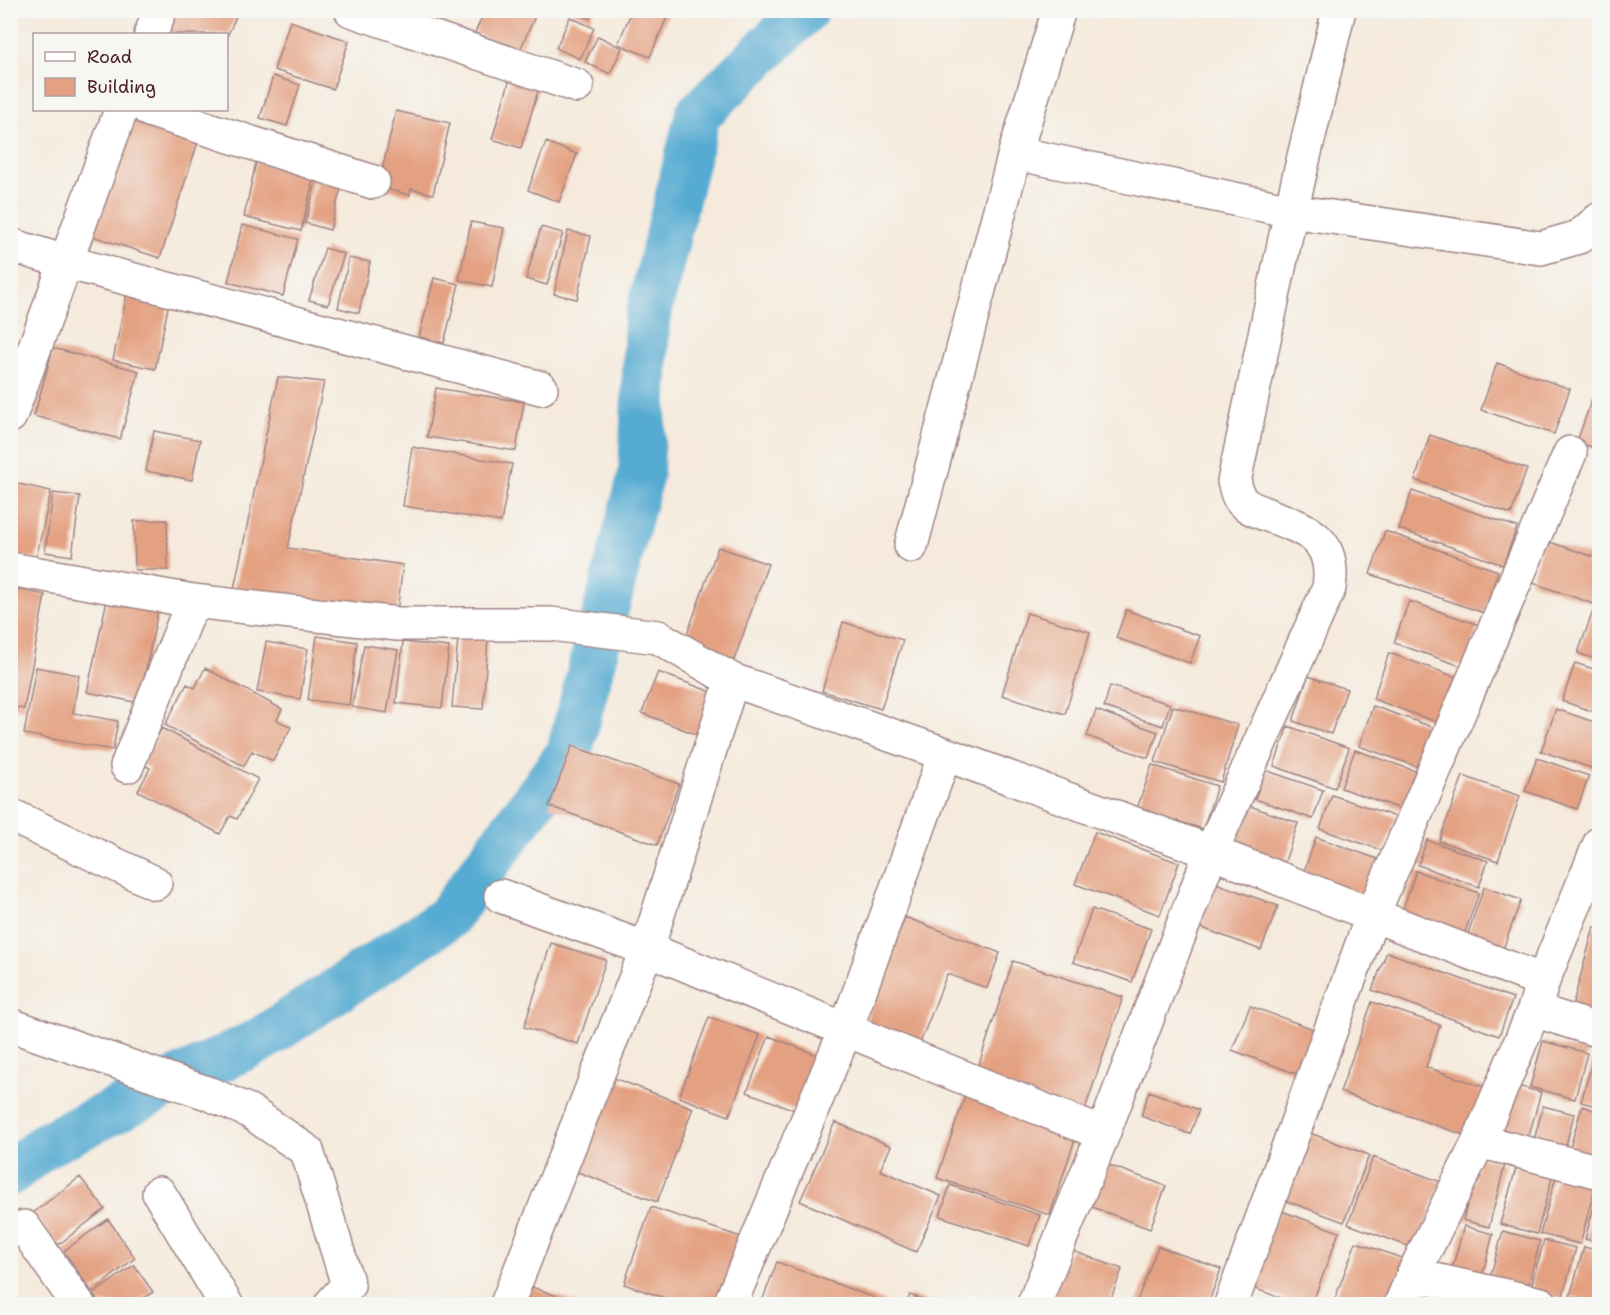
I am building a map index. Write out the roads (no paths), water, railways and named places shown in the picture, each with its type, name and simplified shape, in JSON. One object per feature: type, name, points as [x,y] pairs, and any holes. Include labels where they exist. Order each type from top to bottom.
[{"type":"street","points":[[151,33],[160,10]]},
{"type":"street","points":[[351,10],[577,86]]},
{"type":"street","points":[[911,546],[1015,153],[1059,10]]},
{"type":"street","points":[[1034,1305],[1103,1134],[1210,852],[1329,588],[1331,573],[1326,551],[1311,533],[1251,508],[1240,500],[1234,482],[1291,211],[1339,10]]},
{"type":"street","points":[[10,416],[121,111]]},
{"type":"street","points":[[152,111],[373,182]]},
{"type":"street","points":[[1015,153],[1291,211],[1541,248],[1579,237],[1599,219]]},
{"type":"street","points":[[10,245],[66,262],[541,388]]},
{"type":"street","points":[[1231,1305],[1373,914],[1570,453]]},
{"type":"street","points":[[10,569],[193,601],[398,624],[551,624],[658,637],[732,680],[945,754],[1373,914],[1539,995],[1599,1031]]},
{"type":"street","points":[[128,766],[193,601]]},
{"type":"street","points":[[507,1305],[647,950],[732,680]]},
{"type":"street","points":[[730,1305],[846,1029],[945,754]]},
{"type":"street","points":[[10,815],[155,883]]},
{"type":"street","points":[[1401,1305],[1413,1275],[1479,1141],[1539,995],[1589,897],[1599,843]]},
{"type":"street","points":[[501,896],[647,950],[1103,1134]]},
{"type":"street","points":[[10,1025],[210,1094],[249,1111],[307,1151],[348,1285],[331,1305]]},
{"type":"street","points":[[1479,1141],[1599,1172]]},
{"type":"street","points":[[159,1193],[226,1305]]},
{"type":"street","points":[[24,1227],[78,1305]]},
{"type":"street","points":[[1413,1275],[1541,1305]]},
{"type":"waterway","points":[[10,1173],[47,1144],[259,1041],[447,918],[569,753],[641,474],[647,320],[698,114],[806,10]]}]
